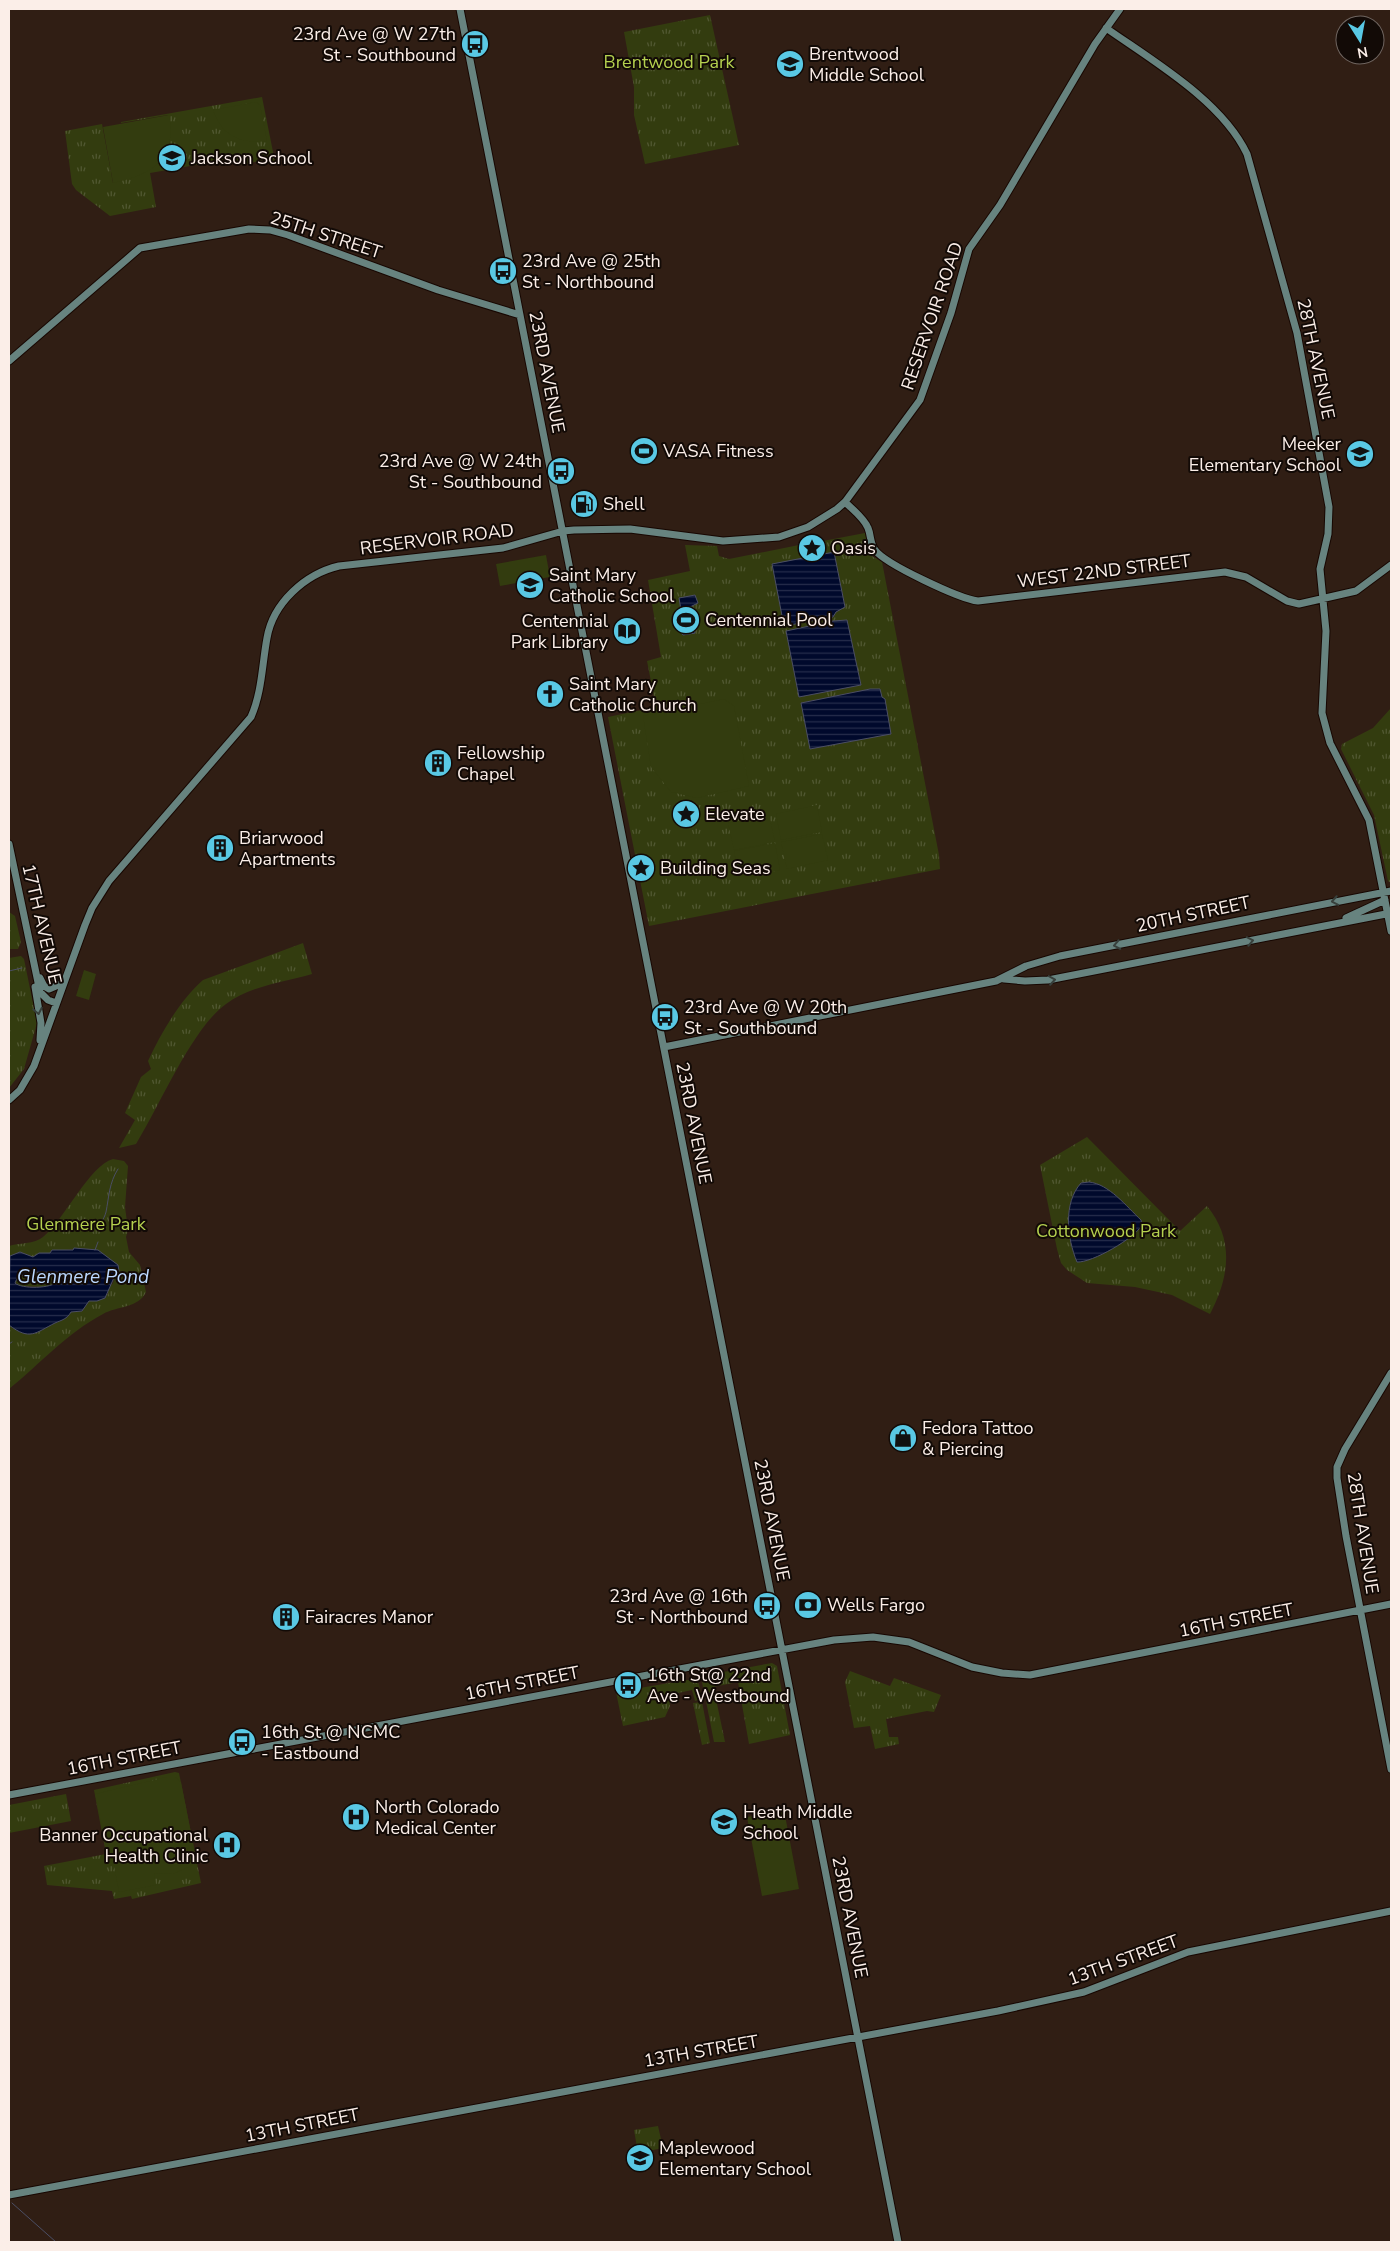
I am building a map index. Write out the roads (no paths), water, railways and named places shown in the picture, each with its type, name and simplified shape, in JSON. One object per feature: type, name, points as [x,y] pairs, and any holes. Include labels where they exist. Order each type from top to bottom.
[{"type":"street","name":"23RD AVENUE","points":[[460,9],[898,2242]]},
{"type":"street","name":"RESERVOIR ROAD","points":[[9,1100],[20,1090],[29,1077],[92,908],[109,881],[251,717],[260,689],[270,626],[281,606],[297,588],[314,575],[339,566],[510,547],[563,531],[612,528],[693,539],[747,540],[796,533],[825,518],[845,502],[920,400],[951,313],[969,250],[1000,206],[1066,89],[1120,9]]},
{"type":"street","name":"28TH AVENUE","points":[[1106,28],[1167,70],[1223,119],[1236,132],[1247,154],[1297,333],[1329,507],[1328,534],[1320,569],[1326,631],[1321,704],[1323,723],[1330,743],[1369,820],[1386,894],[1391,931]]},
{"type":"street","name":"25TH STREET","points":[[9,362],[140,248],[249,229],[270,230],[438,290],[520,315]]},
{"type":"street","name":"WEST 22ND STREET","points":[[845,502],[867,526],[872,546],[880,555],[941,589],[969,600],[990,601],[1225,572],[1246,577],[1293,603],[1322,600],[1356,591],[1391,565]]},
{"type":"street","name":"17TH AVENUE","points":[[9,844],[35,971],[42,995],[56,1003]]},
{"type":"street","points":[[1332,925],[1386,894]]},
{"type":"street","name":"20TH STREET","points":[[664,1047],[1004,978],[1026,966],[1060,956],[1386,894]]},
{"type":"street","name":"20TH STREET","points":[[1004,978],[1025,981],[1048,980],[1332,925],[1389,911]]},
{"type":"street","points":[[35,971],[46,988],[51,989],[63,984]]},
{"type":"street","points":[[35,971],[34,980],[41,1023],[40,1050]]},
{"type":"street","name":"28TH AVENUE","points":[[1391,1373],[1345,1449],[1337,1467],[1338,1490],[1391,1769]]},
{"type":"street","name":"16TH STREET","points":[[9,1795],[845,1638],[882,1638],[918,1645],[985,1670],[1018,1675],[1038,1674],[1391,1604]]},
{"type":"street","name":"13TH STREET","points":[[9,2195],[859,2037],[1084,1992],[1188,1952],[1391,1912]]},
{"type":"water","points":[[834,552],[845,607],[836,612],[833,617],[784,626],[772,564]]},
{"type":"water","name":"Centennial Pool","points":[[695,595],[698,603],[690,607],[695,633],[683,635],[679,630],[681,610],[679,598]]},
{"type":"water","points":[[847,620],[861,685],[799,697],[786,631],[833,621]]},
{"type":"water","points":[[870,689],[880,689],[882,697],[885,699],[891,734],[810,749],[801,703]]},
{"type":"water","points":[[1089,1182],[1103,1187],[1117,1196],[1141,1220],[1142,1225],[1131,1236],[1112,1249],[1077,1262],[1069,1232],[1069,1210],[1075,1191],[1081,1183]]},
{"type":"water","name":"Glenmere Pond","points":[[74,1248],[98,1250],[118,1265],[119,1271],[116,1273],[105,1298],[89,1301],[82,1311],[71,1312],[64,1319],[32,1334],[22,1333],[9,1325],[10,1256],[20,1252],[33,1257],[39,1253],[50,1253],[52,1250],[73,1250]],"holes":[[[41,1272],[56,1274],[58,1281],[50,1286],[30,1287],[15,1283],[18,1276]]]},
{"type":"waterway","points":[[9,971],[22,968]]},
{"type":"waterway","points":[[100,1231],[111,1185],[118,1169]]},
{"type":"waterway","points":[[95,1250],[98,1242]]},
{"type":"waterway","points":[[12,2203],[56,2242]]},
{"type":"place","name":"23rd Ave @ W 27th St - Southbound","points":[[475,44]]},
{"type":"place","name":"Brentwood Middle School","points":[[790,64]]},
{"type":"place","name":"Jackson School","points":[[172,158]]},
{"type":"place","name":"23rd Ave @ 25th St - Northbound","points":[[503,271]]},
{"type":"place","name":"VASA Fitness","points":[[644,451]]},
{"type":"place","name":"Meeker Elementary School","points":[[1360,454]]},
{"type":"place","name":"23rd Ave @ W 24th St - Southbound","points":[[561,471]]},
{"type":"place","name":"Shell","points":[[584,504]]},
{"type":"place","name":"Oasis","points":[[812,548]]},
{"type":"place","name":"Saint Mary Catholic School","points":[[530,585]]},
{"type":"place","name":"Centennial Pool","points":[[686,620]]},
{"type":"place","name":"Centennial Park Library","points":[[627,631]]},
{"type":"place","name":"Saint Mary Catholic Church","points":[[550,694]]},
{"type":"place","name":"Fellowship Chapel","points":[[438,763]]},
{"type":"place","name":"Elevate","points":[[686,814]]},
{"type":"place","name":"Briarwood Apartments","points":[[220,848]]},
{"type":"place","name":"Building Seas","points":[[641,868]]},
{"type":"place","name":"23rd Ave @ W 20th St - Southbound","points":[[665,1017]]},
{"type":"place","name":"Fedora Tattoo & Piercing","points":[[903,1438]]},
{"type":"place","name":"Wells Fargo","points":[[808,1605]]},
{"type":"place","name":"23rd Ave @ 16th St - Northbound","points":[[767,1606]]},
{"type":"place","name":"Fairacres Manor","points":[[286,1617]]},
{"type":"place","name":"16th St@ 22nd Ave - Westbound","points":[[628,1685]]},
{"type":"place","name":"16th St @ NCMC - Eastbound","points":[[242,1742]]},
{"type":"place","name":"North Colorado Medical Center","points":[[356,1817]]},
{"type":"place","name":"Heath Middle School","points":[[724,1822]]},
{"type":"place","name":"Banner Occupational Health Clinic","points":[[227,1845]]},
{"type":"place","name":"Maplewood Elementary School","points":[[640,2158]]},
{"type":"park label","name":"Brentwood Park","points":[[669,62]]},
{"type":"park label","name":"Glenmere Park","points":[[86,1224]]},
{"type":"park label","name":"Cottonwood Park","points":[[1106,1231]]}]
